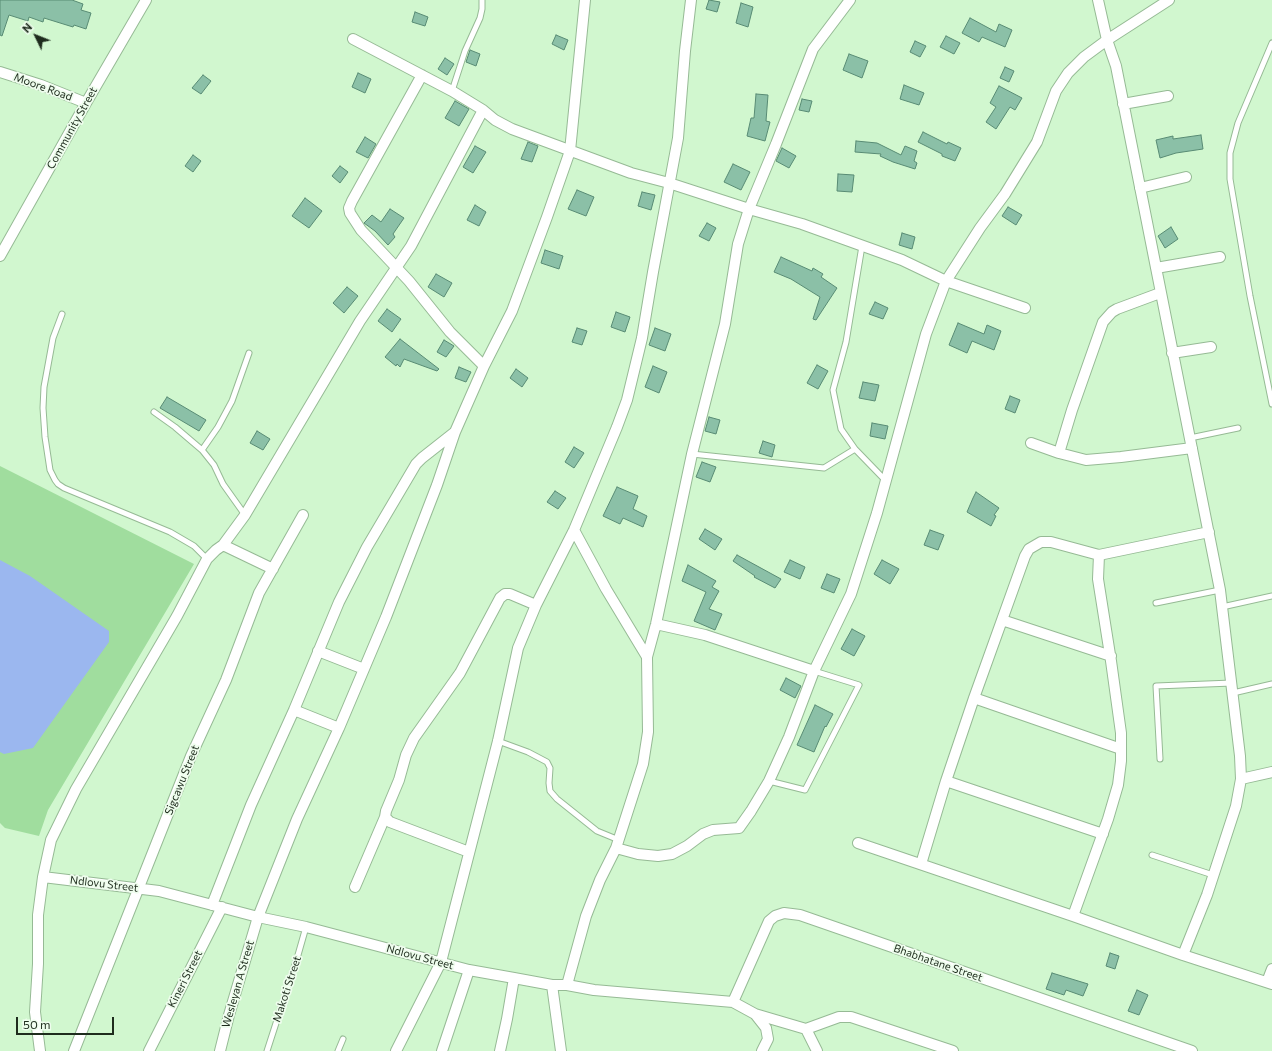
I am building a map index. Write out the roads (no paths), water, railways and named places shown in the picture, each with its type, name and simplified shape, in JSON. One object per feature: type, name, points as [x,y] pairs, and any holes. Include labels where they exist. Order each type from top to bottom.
[{"type":"street","name":"Community Street","points":[[0,256],[146,0]]},
{"type":"street","name":"Wesleyan A Street","points":[[220,1051],[258,917],[297,819],[339,728],[364,669],[427,512],[455,432],[484,366],[512,311],[570,151],[585,0]]},
{"type":"street","points":[[396,1051],[440,962],[498,741],[518,648],[536,605],[574,530],[627,400],[642,338],[678,138],[691,0]]},
{"type":"street","points":[[567,985],[586,916],[600,880],[617,844],[644,758],[648,732],[647,657],[656,624],[692,454],[725,324],[738,244],[749,209],[813,49],[850,0]]},
{"type":"street","points":[[1098,0],[1107,40],[1116,66],[1220,590],[1240,756],[1241,779],[1236,806],[1207,895],[1183,955]]},
{"type":"street","points":[[617,844],[638,854],[658,856],[672,854],[687,846],[703,834],[713,830],[739,828],[751,811],[769,781],[789,737],[814,671],[851,594],[886,482],[926,334],[946,281],[980,228],[1005,194],[1037,142],[1056,91],[1068,73],[1084,57],[1107,40],[1169,0]]},
{"type":"street","points":[[353,39],[452,91],[512,130],[632,173],[802,224],[902,260],[946,281],[1025,308]]},
{"type":"street","name":"Moore Road","points":[[0,72],[41,85],[86,103]]},
{"type":"street","points":[[422,75],[352,200],[349,208],[354,220],[361,230],[409,281],[450,332],[484,366]]},
{"type":"street","points":[[1123,104],[1168,96]]},
{"type":"street","points":[[40,1051],[35,1012],[38,964],[38,915],[43,877],[51,840],[76,789],[177,616],[207,559],[223,545],[245,515],[360,320],[411,246],[483,110]]},
{"type":"street","points":[[1140,188],[1186,176]]},
{"type":"street","points":[[1156,268],[1220,257]]},
{"type":"street","points":[[1059,453],[1072,410],[1104,322],[1112,312],[1117,309],[1160,292]]},
{"type":"street","points":[[1172,353],[1212,347]]},
{"type":"street","name":"Kineri Street","points":[[149,1051],[217,906],[251,805],[294,710],[339,602],[367,547],[416,464],[455,432]]},
{"type":"street","points":[[1031,443],[1059,453],[1086,460],[1121,457],[1191,443]]},
{"type":"street","name":"Sigcawu Street","points":[[74,1051],[191,756],[226,680],[259,593],[303,515]]},
{"type":"street","points":[[574,530],[606,589],[647,657]]},
{"type":"street","points":[[921,864],[946,781],[974,698],[1025,556],[1029,549],[1035,544],[1041,542],[1051,542],[1099,555],[1209,532]]},
{"type":"street","points":[[223,545],[273,569]]},
{"type":"street","points":[[1073,916],[1103,834],[1118,785],[1121,761],[1121,733],[1111,656],[1098,579],[1099,555]]},
{"type":"street","points":[[355,887],[386,817],[386,812],[399,780],[406,755],[414,738],[460,673],[500,598],[505,594],[510,594],[536,605]]},
{"type":"street","points":[[1002,620],[1111,656]]},
{"type":"street","points":[[656,624],[705,635],[814,671]]},
{"type":"street","points":[[318,651],[364,669]]},
{"type":"street","points":[[974,698],[1121,749]]},
{"type":"street","points":[[294,710],[339,728]]},
{"type":"street","points":[[1241,779],[1272,772]]},
{"type":"street","points":[[946,781],[1103,834]]},
{"type":"street","points":[[386,817],[390,822],[469,852]]},
{"type":"street","points":[[858,843],[1183,955],[1270,983],[1272,969]]},
{"type":"street","name":"Ndlovu Street","points":[[43,877],[159,891],[258,917],[306,927],[469,970],[552,985],[567,985],[594,990],[733,1002],[755,1014],[766,1028],[768,1039],[762,1051]]},
{"type":"street","name":"Bhabhatane Street","points":[[733,1002],[769,921],[784,913],[807,918],[1170,1047],[1192,1051]]},
{"type":"street","points":[[442,1051],[469,970]]},
{"type":"street","points":[[500,1051],[514,978]]},
{"type":"street","points":[[552,985],[561,1051]]},
{"type":"street","points":[[755,1014],[806,1029],[839,1017],[851,1017],[953,1051]]},
{"type":"street","points":[[806,1029],[817,1051]]},
{"type":"lane","points":[[452,91],[465,51],[480,18],[482,0]]},
{"type":"lane","points":[[1272,43],[1238,123],[1230,153],[1230,179],[1243,257],[1272,404]]},
{"type":"lane","points":[[862,246],[846,342],[833,390],[841,429],[855,448],[886,482]]},
{"type":"lane","points":[[62,314],[53,338],[43,394],[45,437],[50,470],[54,480],[64,488],[170,532],[194,546],[207,559]]},
{"type":"lane","points":[[202,450],[218,427],[232,401],[249,353]]},
{"type":"lane","points":[[154,412],[175,427],[202,450],[214,465],[223,484],[245,515]]},
{"type":"lane","points":[[1191,443],[1238,428]]},
{"type":"lane","points":[[692,454],[824,468],[855,448]]},
{"type":"lane","points":[[1156,603],[1220,590]]},
{"type":"lane","points":[[1222,607],[1272,596]]},
{"type":"lane","points":[[769,781],[805,790],[859,685],[814,671]]},
{"type":"lane","points":[[1160,759],[1156,686],[1232,688],[1272,684]]},
{"type":"lane","points":[[498,741],[528,752],[547,762],[550,768],[550,791],[557,800],[617,844]]},
{"type":"lane","points":[[1152,855],[1213,875]]},
{"type":"lane","name":"Makoti Street","points":[[267,1051],[306,927]]},
{"type":"lane","points":[[338,1051],[343,1039]]},
{"type":"water","points":[[0,560],[30,576],[109,631],[109,642],[33,748],[4,754],[0,752]]}]
